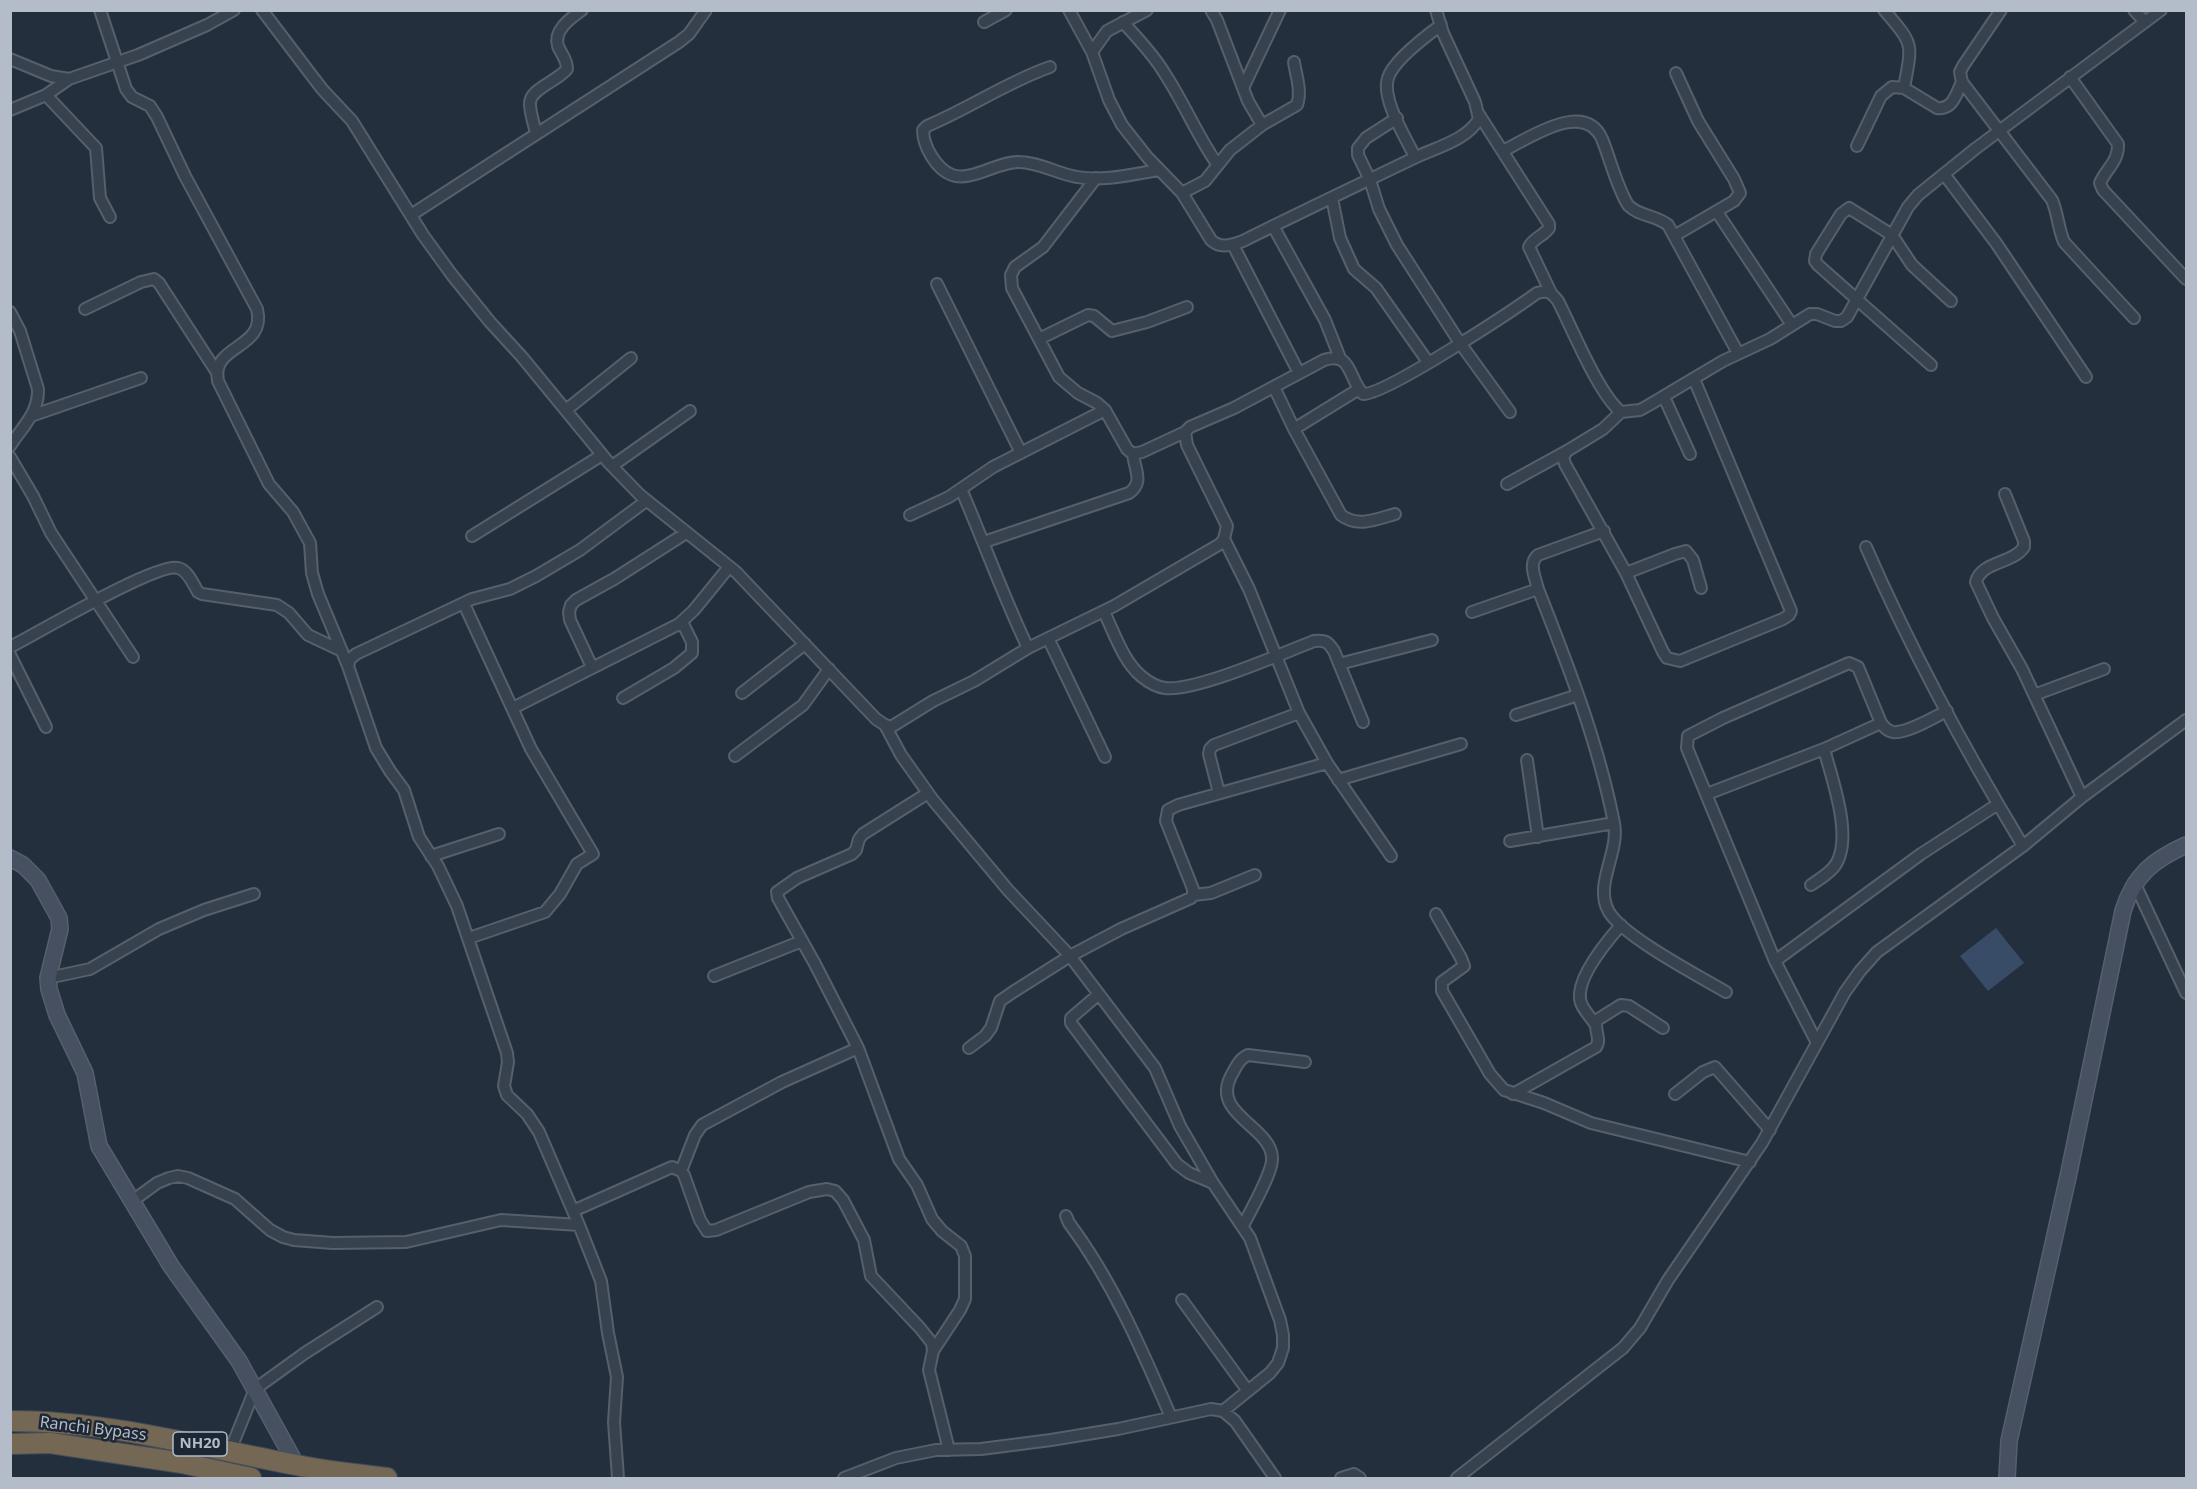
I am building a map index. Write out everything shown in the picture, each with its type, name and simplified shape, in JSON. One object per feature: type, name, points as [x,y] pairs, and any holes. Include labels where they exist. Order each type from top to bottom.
[{"type":"highway","name":"Ranchi Bypass","points":[[10,1421],[96,1427],[180,1440],[297,1466],[387,1479]]},
{"type":"highway","name":"Ranchi Bypass","points":[[10,1444],[50,1443],[182,1463],[251,1479]]},
{"type":"street","points":[[100,10],[129,94],[150,106],[157,117],[190,185],[257,309],[260,321],[257,331],[222,359],[216,371]]},
{"type":"street","points":[[10,110],[46,95],[69,79],[117,63],[207,25],[234,10]]},
{"type":"street","points":[[262,10],[316,81],[352,121],[452,275],[602,455],[630,487],[729,567],[885,725],[901,755],[928,793],[1008,890],[1070,956],[1155,1068],[1180,1126],[1213,1183],[1243,1226],[1264,1273],[1283,1335],[1283,1348],[1278,1364],[1223,1411]]},
{"type":"street","points":[[536,133],[530,105],[531,98],[535,92],[562,75],[567,69],[567,63],[557,40],[566,23],[582,10]]},
{"type":"street","points":[[411,215],[678,42],[689,34],[706,10]]},
{"type":"street","points":[[984,22],[1006,10]]},
{"type":"street","points":[[1069,10],[1092,52],[1109,100],[1128,136],[1182,193],[1215,244],[1233,245],[1469,131],[1479,119],[1478,113]]},
{"type":"street","points":[[1092,52],[1107,31],[1148,10]]},
{"type":"street","points":[[1211,10],[1243,88],[1262,125]]},
{"type":"street","points":[[1243,88],[1280,10]]},
{"type":"street","points":[[1436,10],[1478,113],[1549,224],[1547,232],[1531,242],[1529,247],[1599,383],[1614,407],[1621,412]]},
{"type":"street","points":[[1884,10],[1905,35],[1910,48],[1904,88]]},
{"type":"street","points":[[2001,10],[1963,66],[1960,72],[1962,82],[2052,200],[2064,242],[2134,318]]},
{"type":"street","points":[[2134,10],[2145,22]]},
{"type":"street","points":[[1507,484],[1603,429],[1621,412],[1640,410],[1738,354],[1770,339],[1810,314],[1841,321],[1847,317],[1912,202],[1944,174],[2161,10]]},
{"type":"street","points":[[1123,22],[1156,59],[1166,74],[1198,135],[1217,164]]},
{"type":"street","points":[[1415,157],[1396,118],[1386,88],[1388,78],[1400,62],[1441,25]]},
{"type":"street","points":[[10,59],[51,76],[69,79]]},
{"type":"street","points":[[1182,193],[1205,181],[1230,150],[1262,125],[1297,105],[1299,86],[1294,62]]},
{"type":"street","points":[[1050,67],[1016,80],[967,108],[927,126],[923,130],[923,138],[935,159],[952,174],[970,174],[1019,162],[1078,177],[1096,178],[1160,170]]},
{"type":"street","points":[[1674,236],[1717,212],[1738,198],[1740,193],[1698,121],[1676,73]]},
{"type":"street","points":[[2070,77],[2118,144],[2119,152],[2115,161],[2100,183],[2103,190],[2187,279]]},
{"type":"street","points":[[1857,146],[1881,96],[1892,87],[1904,88],[1937,108],[1943,108],[1953,102],[1962,82]]},
{"type":"street","points":[[46,95],[94,144],[97,152],[100,198],[110,217]]},
{"type":"street","points":[[1396,118],[1366,138],[1358,148],[1358,155],[1370,180],[1375,200],[1389,231],[1419,282],[1510,412]]},
{"type":"street","points":[[1503,151],[1558,124],[1572,121],[1591,125],[1601,138],[1628,205],[1632,210],[1662,220],[1674,236],[1738,354]]},
{"type":"street","points":[[1944,174],[1996,243],[2086,377]]},
{"type":"street","points":[[984,542],[1111,501],[1136,488],[1138,481],[1133,454],[1127,449],[1105,410],[1078,393],[1059,377],[1012,288],[1011,275],[1015,267],[1043,247],[1096,178]]},
{"type":"street","points":[[1332,198],[1340,238],[1354,268],[1376,288],[1428,362]]},
{"type":"street","points":[[1931,365],[1818,266],[1815,261],[1816,254],[1841,214],[1849,208],[1892,235],[1912,265],[1951,301]]},
{"type":"street","points":[[1717,212],[1792,325]]},
{"type":"street","points":[[1273,226],[1321,311],[1340,358],[1363,393],[1369,394],[1376,391],[1428,362],[1537,293],[1546,291],[1551,293]]},
{"type":"street","points":[[1233,245],[1299,373]]},
{"type":"street","points":[[85,309],[141,282],[154,279],[159,283],[216,371],[218,381],[269,484],[293,512],[310,543],[312,573],[318,594],[348,666],[376,748],[404,790],[419,837],[448,886],[469,938],[507,1053],[508,1062],[504,1086],[507,1095],[533,1121],[579,1224],[601,1281],[608,1333],[616,1367],[614,1422],[618,1479]]},
{"type":"street","points":[[937,284],[1021,453]]},
{"type":"street","points":[[1039,339],[1088,315],[1094,316],[1112,331],[1147,322],[1187,307]]},
{"type":"street","points":[[10,312],[24,343],[38,389],[37,403],[31,416],[10,446]]},
{"type":"street","points":[[566,410],[631,358]]},
{"type":"street","points":[[1133,454],[1142,452],[1185,432],[1190,427],[1234,408],[1324,360],[1340,358]]},
{"type":"street","points":[[31,416],[141,378]]},
{"type":"street","points":[[1567,451],[1563,457],[1565,464],[1604,531],[1667,658],[1673,661],[1695,655],[1789,615],[1789,606],[1694,379]]},
{"type":"street","points":[[1274,387],[1341,515],[1357,522],[1395,514]]},
{"type":"street","points":[[1294,429],[1359,390]]},
{"type":"street","points":[[1664,397],[1690,454]]},
{"type":"street","points":[[910,515],[949,497],[993,467],[1105,410]]},
{"type":"street","points":[[612,466],[690,411]]},
{"type":"street","points":[[885,725],[891,727],[897,725],[933,701],[974,681],[1028,648],[1104,612],[1212,550],[1224,539],[1227,526],[1187,445],[1185,432]]},
{"type":"street","points":[[472,536],[602,455]]},
{"type":"street","points":[[10,458],[51,533],[133,657]]},
{"type":"street","points":[[961,489],[1004,597],[1028,648]]},
{"type":"street","points":[[2005,494],[2024,547],[2016,556],[1977,575],[1976,582],[2034,695],[2082,797]]},
{"type":"street","points":[[348,666],[350,659],[356,654],[464,604],[510,589],[569,557],[646,501]]},
{"type":"street","points":[[1604,531],[1534,558],[1532,567],[1597,748],[1614,824],[1615,843],[1604,889],[1608,910],[1621,925],[1647,944],[1726,992]]},
{"type":"street","points":[[592,667],[570,620],[568,612],[571,605],[686,533]]},
{"type":"street","points":[[1224,539],[1250,589],[1299,713],[1327,763],[1391,856]]},
{"type":"street","points":[[1866,547],[1905,631],[1947,711],[2023,846]]},
{"type":"street","points":[[1626,573],[1686,551],[1693,560],[1701,588]]},
{"type":"street","points":[[513,708],[682,622],[729,567]]},
{"type":"street","points":[[10,647],[146,576],[169,568],[179,568],[187,574],[198,592],[277,605],[283,608],[308,635],[342,651]]},
{"type":"street","points":[[1472,612],[1538,589]]},
{"type":"street","points":[[464,604],[531,749],[592,854],[577,864],[560,894],[545,912],[469,938]]},
{"type":"street","points":[[1104,612],[1131,665],[1140,675],[1163,688],[1187,686],[1314,640],[1324,640],[1329,643],[1339,664],[1363,722]]},
{"type":"street","points":[[623,698],[674,668],[692,653],[693,642],[682,622]]},
{"type":"street","points":[[1048,638],[1105,757]]},
{"type":"street","points":[[1339,664],[1432,640]]},
{"type":"street","points":[[742,693],[805,644]]},
{"type":"street","points":[[10,655],[46,727]]},
{"type":"street","points":[[1817,1043],[1775,961],[1722,835],[1688,748],[1688,736],[1849,663],[1858,667],[1881,723],[1887,730],[1903,731],[1947,711]]},
{"type":"street","points":[[735,756],[803,705],[829,669]]},
{"type":"street","points":[[2034,695],[2104,669]]},
{"type":"street","points":[[1516,715],[1578,695]]},
{"type":"street","points":[[1219,793],[1209,754],[1214,745],[1299,713]]},
{"type":"street","points":[[1457,1479],[1623,1348],[1640,1328],[1668,1280],[1770,1130],[1845,992],[1860,970],[1877,952],[2023,846],[2082,797],[2187,720]]},
{"type":"street","points":[[1707,794],[1824,749],[1881,723]]},
{"type":"street","points":[[1338,780],[1461,744]]},
{"type":"street","points":[[1811,885],[1837,863],[1842,836],[1842,817],[1824,749]]},
{"type":"street","points":[[1527,760],[1538,837]]},
{"type":"street","points":[[1193,895],[1166,821],[1168,810],[1178,805],[1327,763]]},
{"type":"street","points":[[928,793],[863,834],[852,854],[797,878],[777,892],[778,898],[858,1048],[899,1159],[917,1185],[932,1219],[942,1231],[961,1246],[965,1256],[966,1299],[933,1351]]},
{"type":"street","points":[[1775,961],[1922,854],[1998,804]]},
{"type":"street","points":[[1510,841],[1614,824]]},
{"type":"street","points":[[431,856],[499,834]]},
{"type":"street","points":[[2007,1479],[2009,1441],[2068,1177],[2123,911],[2134,882],[2154,863],[2187,845]]},
{"type":"street","points":[[10,858],[23,865],[38,880],[59,918],[58,940],[48,978],[57,1015],[85,1073],[99,1146],[171,1266],[239,1361],[297,1466]]},
{"type":"street","points":[[969,1048],[985,1036],[991,1028],[1000,1001],[1070,956],[1121,929],[1187,900],[1193,895],[1211,893],[1256,875]]},
{"type":"street","points":[[2134,882],[2187,993]]},
{"type":"street","points":[[48,978],[90,969],[159,929],[204,910],[254,894]]},
{"type":"street","points":[[1436,914],[1464,962],[1461,970],[1442,982],[1442,991],[1496,1083],[1504,1090],[1544,1103],[1591,1123],[1750,1162]]},
{"type":"street","points":[[1513,1094],[1596,1047],[1599,1040],[1595,1024],[1582,1006],[1580,991],[1596,955],[1621,925]]},
{"type":"street","points":[[714,976],[802,941]]},
{"type":"street","points":[[1099,994],[1075,1012],[1071,1023],[1177,1164],[1189,1173],[1213,1183]]},
{"type":"street","points":[[1595,1024],[1600,1017],[1615,1007],[1625,1005],[1663,1029]]},
{"type":"street","points":[[858,1048],[782,1082],[702,1125],[695,1135],[681,1171],[700,1220],[707,1231],[716,1230],[809,1192],[827,1189],[835,1191],[843,1200],[864,1239],[871,1276],[932,1343],[933,1351],[929,1370],[949,1450]]},
{"type":"street","points":[[1243,1226],[1273,1158],[1265,1142],[1228,1099],[1226,1092],[1228,1083],[1239,1062],[1248,1055],[1305,1062]]},
{"type":"street","points":[[1675,1094],[1703,1072],[1715,1067],[1770,1130]]},
{"type":"street","points":[[573,1211],[672,1167],[681,1171]]},
{"type":"street","points":[[131,1202],[157,1183],[178,1176],[188,1178],[236,1199],[270,1230],[283,1237],[333,1243],[406,1242],[501,1220],[579,1224]]},
{"type":"street","points":[[1066,1216],[1103,1274],[1146,1358],[1171,1417]]},
{"type":"street","points":[[1182,1300],[1248,1391]]},
{"type":"street","points":[[230,1451],[255,1389],[377,1306]]},
{"type":"street","points":[[844,1479],[896,1458],[936,1450],[981,1449],[1051,1440],[1118,1429],[1211,1409],[1223,1411],[1242,1431],[1275,1479]]},
{"type":"street","points":[[1341,1479],[1354,1474],[1360,1479]]},
{"type":"water","points":[[1996,928],[2024,963],[1988,991],[1960,956]]}]
